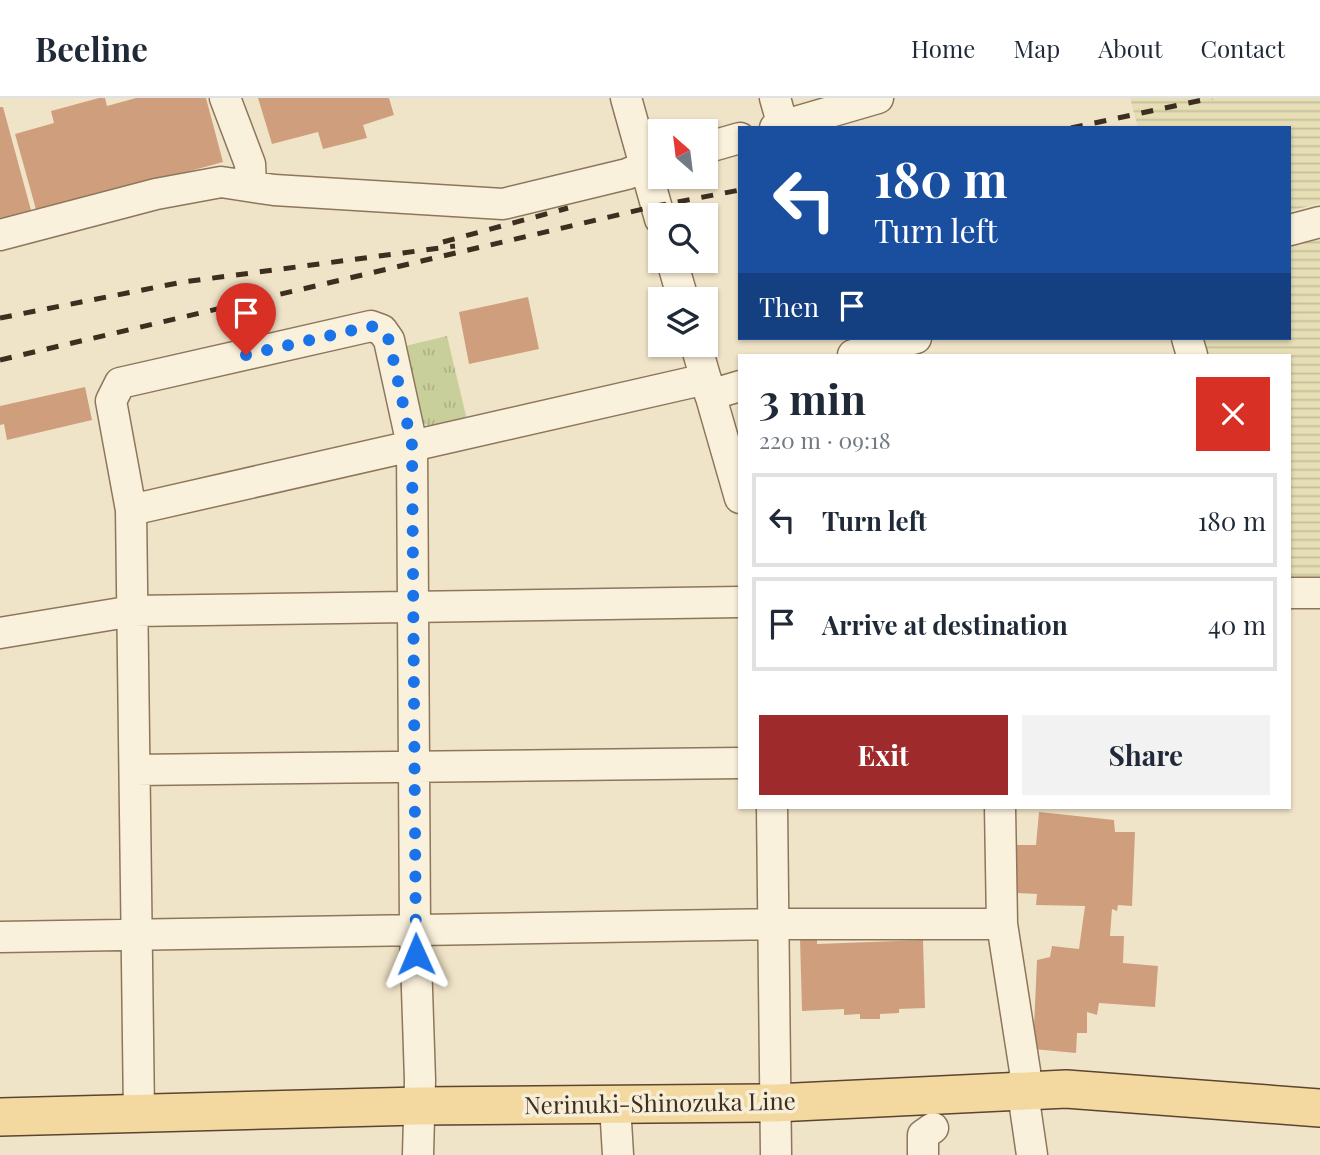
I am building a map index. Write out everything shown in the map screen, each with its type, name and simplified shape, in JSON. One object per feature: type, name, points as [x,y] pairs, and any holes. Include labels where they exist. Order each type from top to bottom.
[{"type":"main road","name":"Nerinuki-Shinozuka Line","points":[[0,1117],[418,1106],[775,1103],[933,1134],[1023,1093],[1066,1089],[1320,1108]]},
{"type":"street","points":[[225,98],[250,164],[251,185]]},
{"type":"street","points":[[626,98],[648,153]]},
{"type":"street","points":[[778,117],[878,98]]},
{"type":"street","points":[[718,144],[738,139]]},
{"type":"street","points":[[0,234],[171,190],[221,182],[274,190],[503,204],[626,174],[648,165]]},
{"type":"street","points":[[1291,230],[1320,222]]},
{"type":"street","points":[[139,1114],[131,510],[111,401],[120,383],[371,326],[382,330],[389,340],[412,445],[418,1155]]},
{"type":"street","points":[[857,354],[909,340]]},
{"type":"street","points":[[699,357],[738,491]]},
{"type":"street","points":[[131,510],[412,445],[708,387],[738,386]]},
{"type":"street","points":[[1291,593],[1320,593]]},
{"type":"street","points":[[0,633],[133,611],[738,602]]},
{"type":"street","points":[[135,770],[738,763]]},
{"type":"street","points":[[772,809],[776,1155]]},
{"type":"street","points":[[1000,809],[1002,924],[1026,1071],[1023,1093],[1032,1155]]},
{"type":"street","points":[[0,937],[775,924],[1002,924]]},
{"type":"street","points":[[615,1105],[618,1155]]},
{"type":"shaded area","points":[[1130,98],[1320,98],[1320,203],[1291,211],[1291,126],[1137,126]]},
{"type":"shaded area","points":[[1320,229],[1320,580],[1291,580],[1291,354],[1205,354],[1201,340],[1291,340],[1291,238]]},
{"type":"green space","points":[[447,336],[467,420],[431,428],[417,418],[401,347]]},
{"type":"building","points":[[105,98],[107,106],[136,98],[206,98],[223,162],[37,213],[15,134],[54,123],[51,111]]},
{"type":"building","points":[[258,98],[389,98],[394,115],[363,125],[367,138],[323,149],[318,132],[272,144]]},
{"type":"building","points":[[0,107],[3,107],[32,214],[0,224]]},
{"type":"building","points":[[528,297],[539,349],[469,364],[459,312]]},
{"type":"building","points":[[85,387],[92,420],[7,440],[4,424],[0,425],[0,406]]},
{"type":"building","points":[[1039,812],[1114,820],[1115,832],[1135,832],[1132,906],[1118,905],[1117,911],[1112,909],[1110,936],[1124,936],[1123,963],[1158,966],[1155,1007],[1099,1003],[1097,1015],[1087,1012],[1087,1033],[1077,1033],[1076,1053],[1033,1049],[1037,960],[1050,957],[1052,946],[1079,949],[1085,906],[1036,905],[1037,894],[1015,893],[1015,845],[1036,845]]},
{"type":"building","points":[[800,938],[817,938],[817,944],[923,940],[925,1008],[899,1009],[899,1013],[880,1014],[880,1019],[860,1019],[860,1014],[844,1015],[844,1009],[802,1011]]},
{"type":"railway","points":[[1080,126],[1212,98]]},
{"type":"railway","points":[[0,360],[656,206],[738,190]]},
{"type":"railway","points":[[443,242],[568,208]]},
{"type":"railway","points":[[0,318],[183,282],[455,246]]},
{"type":"route","points":[[246,355],[371,326],[382,330],[389,340],[412,445],[416,954]]}]
